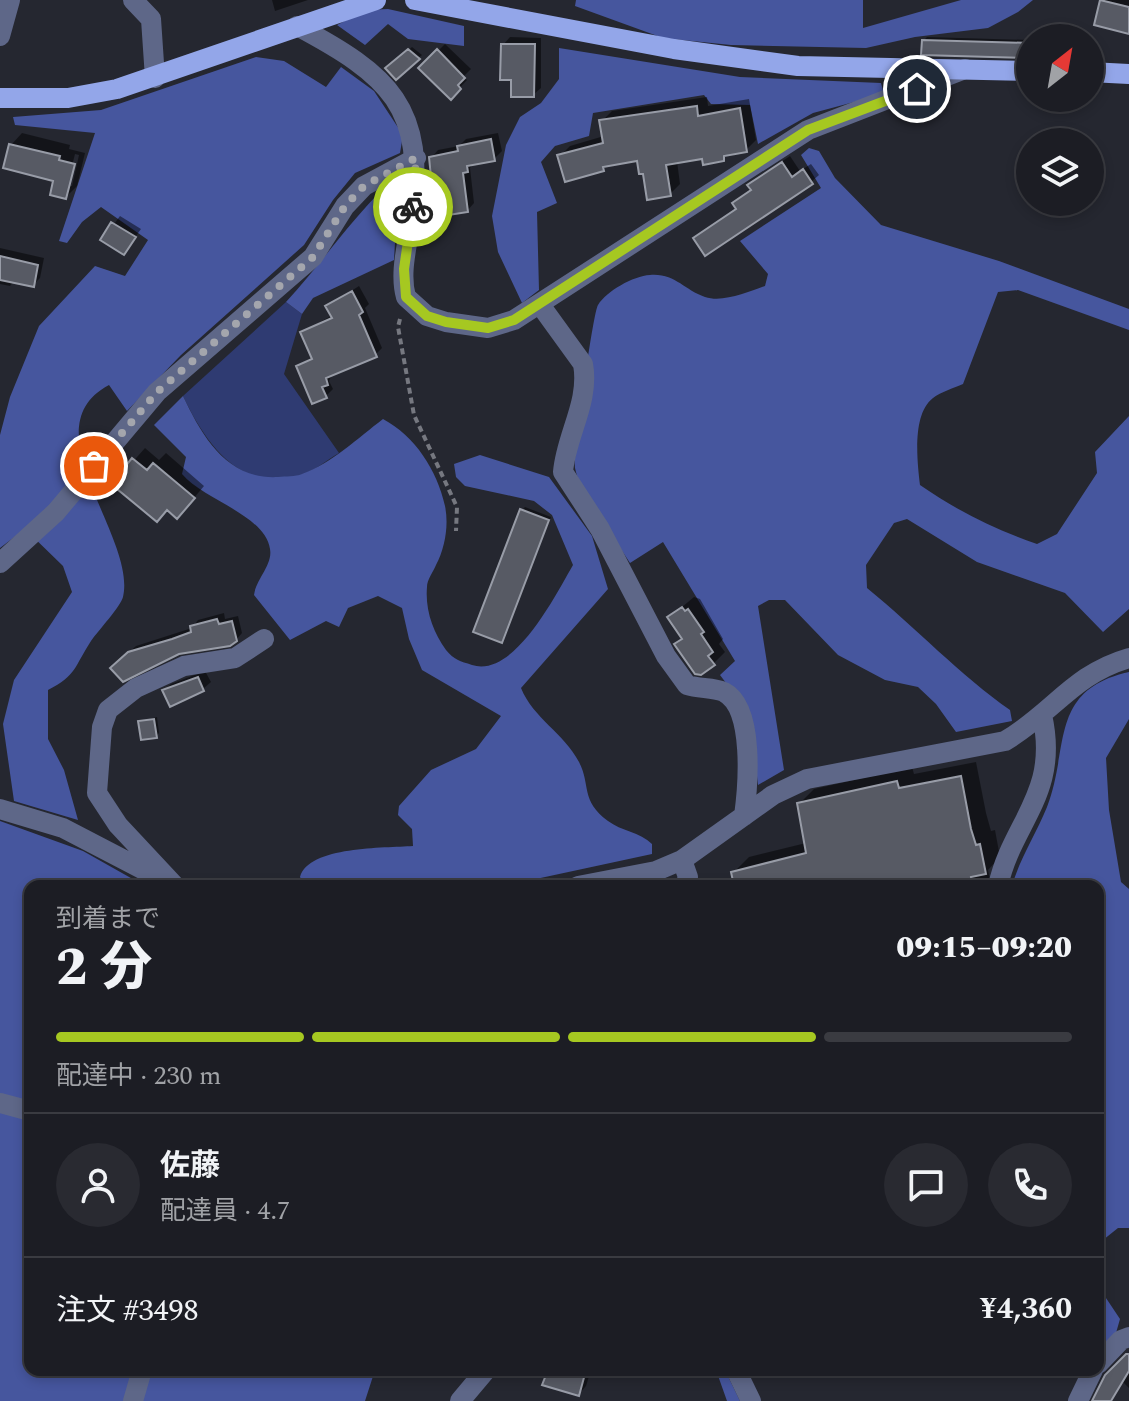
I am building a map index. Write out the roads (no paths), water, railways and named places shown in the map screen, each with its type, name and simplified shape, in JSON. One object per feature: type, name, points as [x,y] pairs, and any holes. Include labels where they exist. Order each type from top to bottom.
[{"type":"main road","points":[[0,98],[68,98],[117,89],[376,0]]},
{"type":"main road","points":[[417,0],[674,49],[798,66],[1016,71]]},
{"type":"main road","points":[[1104,73],[1129,74]]},
{"type":"street","points":[[0,36],[10,0]]},
{"type":"street","points":[[133,0],[151,19],[155,78]]},
{"type":"street","points":[[297,26],[363,63],[387,88],[402,111],[416,158],[416,186],[404,269],[406,297],[427,316],[488,328],[541,306],[612,255],[808,130],[965,69]]},
{"type":"street","points":[[0,563],[56,512],[157,392],[313,257],[345,206],[364,186],[416,158]]},
{"type":"street","points":[[541,306],[583,364],[585,375],[582,405],[564,457],[563,472],[600,529],[666,656],[687,685],[727,693],[737,705],[743,721],[749,774],[744,816]]},
{"type":"street","points":[[169,880],[118,825],[97,793],[102,727],[108,710],[136,688],[184,666],[235,658],[264,639]]},
{"type":"street","points":[[609,880],[656,871],[682,860],[773,795],[807,779],[1005,741],[1042,715],[1090,672],[1129,658]]},
{"type":"street","points":[[999,880],[1037,801],[1045,760],[1042,715]]},
{"type":"street","points":[[0,809],[63,828],[163,880]]},
{"type":"street","points":[[682,860],[687,880]]},
{"type":"street","points":[[0,1103],[24,1109]]},
{"type":"street","points":[[1104,1358],[1121,1340],[1129,1337]]},
{"type":"street","points":[[133,1401],[140,1376]]},
{"type":"street","points":[[460,1401],[481,1376]]},
{"type":"street","points":[[739,1376],[751,1401]]},
{"type":"street","points":[[1078,1401],[1090,1376]]}]
